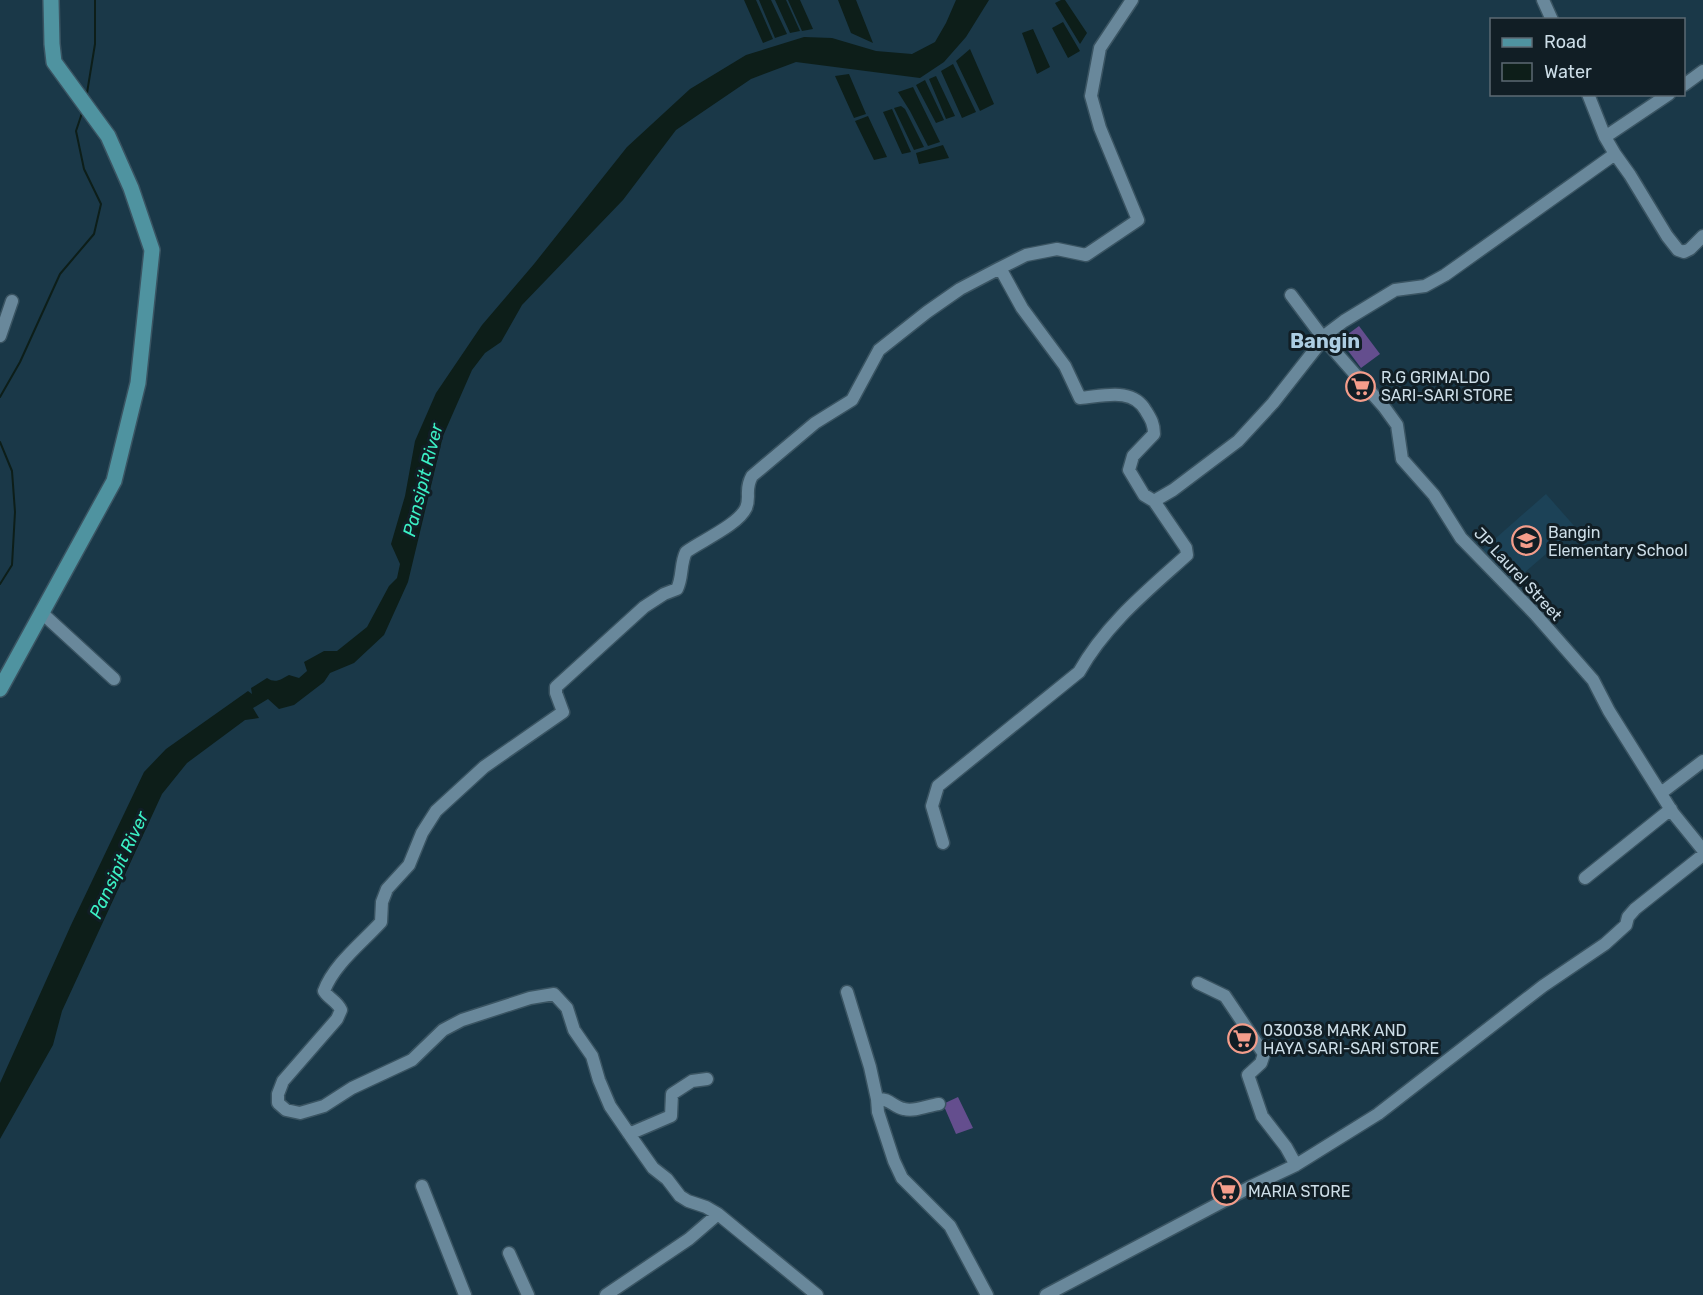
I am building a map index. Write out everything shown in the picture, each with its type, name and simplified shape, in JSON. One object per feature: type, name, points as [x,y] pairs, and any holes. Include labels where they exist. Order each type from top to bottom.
[{"type":"main road","points":[[0,689],[114,481],[138,383],[152,250],[131,188],[108,136],[54,62],[51,0]]},
{"type":"street","points":[[817,1295],[718,1214],[680,1196],[667,1179],[653,1168],[610,1106],[592,1056],[574,1030],[567,1008],[554,994],[530,998],[462,1020],[443,1030],[412,1060],[352,1088],[324,1106],[300,1113],[286,1110],[278,1103],[278,1094],[283,1081],[337,1020],[341,1010],[338,1003],[328,998],[324,991],[328,981],[381,922],[382,902],[387,889],[409,865],[422,833],[436,811],[484,767],[563,712],[556,687],[644,607],[664,594],[677,589],[681,582],[682,560],[686,552],[738,517],[747,507],[747,484],[752,476],[815,423],[852,400],[879,350],[960,289],[1026,255],[1056,249],[1086,255],[1138,220],[1100,128],[1091,96],[1100,48],[1132,0]]},
{"type":"street","points":[[1543,0],[1551,18]]},
{"type":"street","points":[[1685,84],[1703,71]]},
{"type":"street","points":[[1589,96],[1605,137],[1678,250],[1684,252],[1690,249],[1703,236]]},
{"type":"street","points":[[1605,137],[1666,96]]},
{"type":"street","points":[[1154,501],[1173,490],[1238,441],[1273,403],[1328,333],[1395,290],[1425,286],[1445,275],[1615,154]]},
{"type":"street","points":[[943,843],[932,806],[938,786],[1079,672],[1092,648],[1124,611],[1187,555],[1186,548],[1154,501],[1144,495],[1129,471],[1133,456],[1154,434],[1154,425],[1142,403],[1125,394],[1080,398],[1065,366],[1022,308],[1000,268]]},
{"type":"street","name":"JP Laurel Street","points":[[1291,294],[1324,339],[1397,425],[1402,459],[1434,495],[1461,538],[1542,622],[1593,680],[1609,711],[1671,809],[1703,850]]},
{"type":"street","points":[[0,336],[12,302]]},
{"type":"street","points":[[42,613],[114,679]]},
{"type":"street","points":[[1661,793],[1703,761]]},
{"type":"street","points":[[1586,878],[1671,809]]},
{"type":"street","points":[[1046,1295],[1296,1165],[1378,1114],[1543,986],[1605,944],[1626,925],[1628,917],[1635,909],[1703,855]]},
{"type":"street","points":[[1198,983],[1225,996],[1264,1054],[1261,1063],[1248,1075],[1262,1116],[1286,1147],[1296,1165]]},
{"type":"street","points":[[847,992],[870,1066],[878,1112],[894,1161],[902,1178],[950,1226],[987,1295]]},
{"type":"street","points":[[629,1134],[671,1116],[672,1094],[692,1081],[707,1079]]},
{"type":"street","points":[[877,1100],[889,1100],[899,1108],[908,1110],[939,1104]]},
{"type":"street","points":[[422,1186],[465,1295]]},
{"type":"street","points":[[606,1295],[682,1244],[718,1214]]},
{"type":"street","points":[[508,1253],[528,1295]]},
{"type":"shaded area","points":[[1359,326],[1380,354],[1361,368],[1340,340]]},
{"type":"shaded area","name":"Bangin Elementary School","points":[[1546,494],[1576,528],[1510,585],[1479,553]]},
{"type":"shaded area","points":[[958,1097],[973,1128],[956,1134],[943,1104]]},
{"type":"water","points":[[744,0],[756,0],[773,39],[763,43]]},
{"type":"water","points":[[759,0],[771,0],[787,34],[775,38]]},
{"type":"water","points":[[775,0],[786,0],[800,31],[790,33]]},
{"type":"water","points":[[788,0],[800,0],[813,29],[802,31]]},
{"type":"water","points":[[838,0],[856,0],[873,43],[851,33]]},
{"type":"water","name":"Pansipit River","points":[[956,0],[989,0],[966,37],[944,62],[920,78],[796,62],[751,79],[676,130],[623,200],[522,305],[501,342],[485,353],[472,370],[443,436],[408,582],[384,635],[354,663],[330,673],[324,682],[294,705],[279,709],[268,699],[253,708],[259,718],[245,720],[187,763],[162,794],[62,1011],[53,1045],[0,1139],[0,1083],[71,925],[144,772],[166,749],[248,691],[252,694],[251,688],[267,678],[276,681],[289,675],[299,678],[307,671],[304,662],[324,651],[337,651],[367,627],[389,586],[397,578],[400,564],[391,544],[405,496],[415,441],[436,393],[482,325],[627,147],[690,89],[746,55],[804,37],[832,38],[876,51],[912,54],[935,42]]},
{"type":"water","points":[[1065,0],[1087,33],[1080,44],[1055,3]]},
{"type":"water","points":[[1063,22],[1080,51],[1068,58],[1052,28]]},
{"type":"water","points":[[1033,29],[1050,67],[1037,74],[1022,33]]},
{"type":"water","points":[[970,49],[994,104],[980,111],[956,61]]},
{"type":"water","points":[[953,64],[976,112],[962,118],[941,71]]},
{"type":"water","points":[[849,74],[866,114],[854,118],[835,76]]},
{"type":"water","points":[[936,76],[955,116],[946,119],[929,79]]},
{"type":"water","points":[[925,80],[944,120],[936,123],[916,85]]},
{"type":"water","points":[[913,87],[940,142],[928,146],[898,92]]},
{"type":"water","points":[[901,106],[905,109],[924,147],[914,150],[894,108]]},
{"type":"water","points":[[892,109],[911,152],[902,154],[883,112]]},
{"type":"water","points":[[868,116],[887,157],[874,160],[855,121]]},
{"type":"water","points":[[943,145],[949,158],[919,164],[916,153]]},
{"type":"waterway","points":[[87,93],[95,44],[95,0]]},
{"type":"waterway","points":[[0,397],[20,362],[60,274],[94,234],[101,204],[84,169],[76,131],[82,113]]},
{"type":"waterway","points":[[0,442],[12,471],[15,512],[12,565],[0,584]]},
{"type":"place","name":"R.G GRIMALDO SARI-SARI STORE","points":[[1360,386]]},
{"type":"place","name":"Bangin Elementary School","points":[[1527,541]]},
{"type":"place","name":"030038 MARK AND HAYA SARI-SARI STORE","points":[[1242,1039]]},
{"type":"place","name":"MARIA STORE","points":[[1227,1191]]},
{"type":"district","name":"Bangin","points":[[1325,341]]}]
